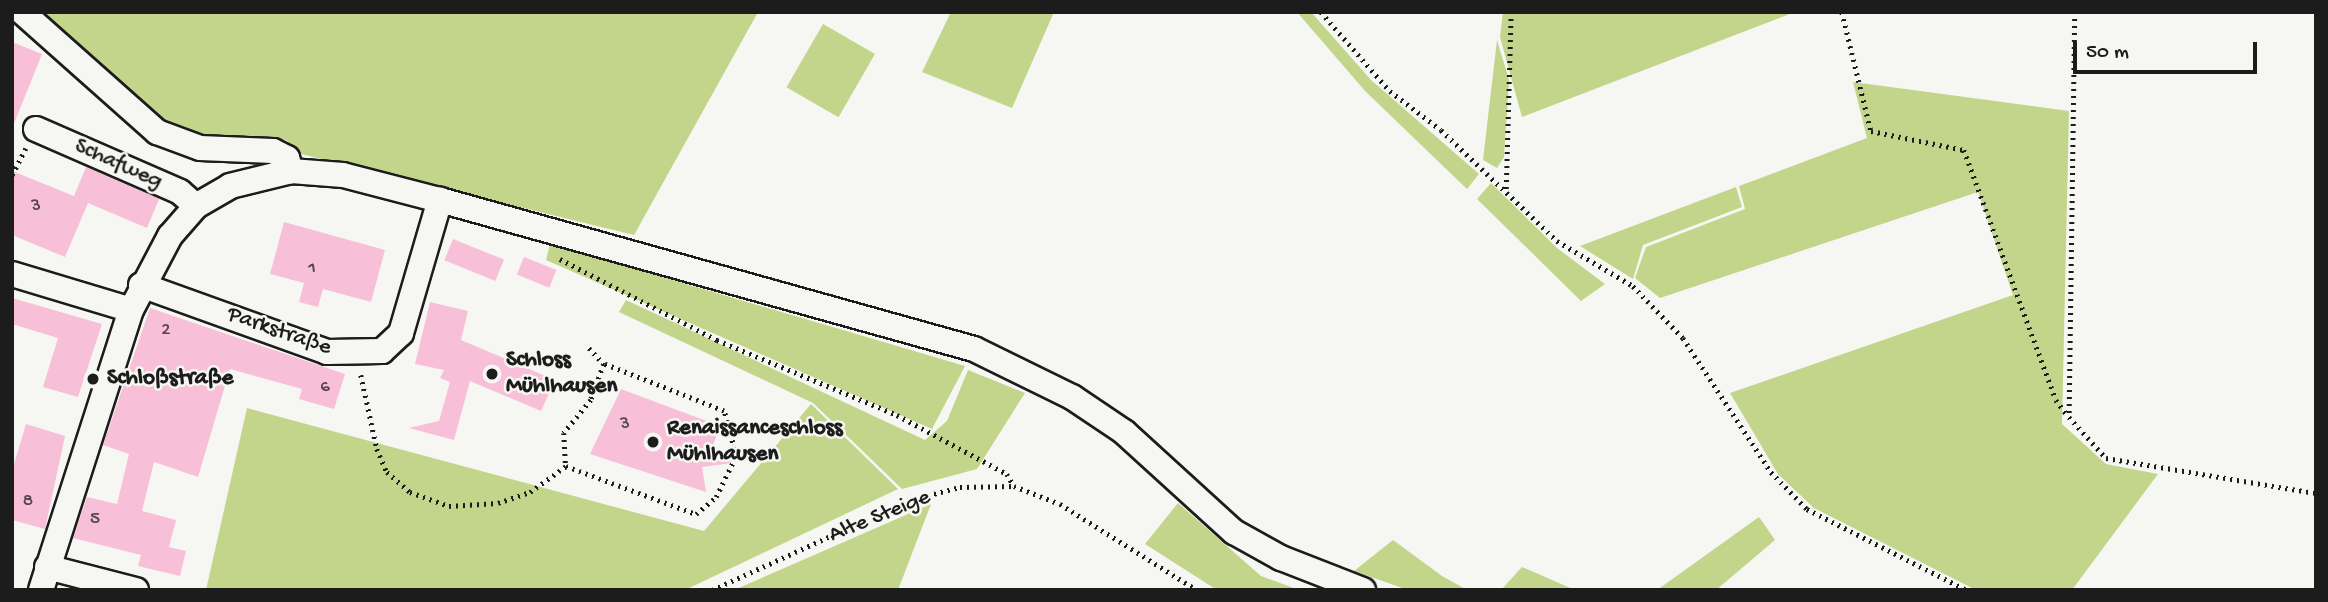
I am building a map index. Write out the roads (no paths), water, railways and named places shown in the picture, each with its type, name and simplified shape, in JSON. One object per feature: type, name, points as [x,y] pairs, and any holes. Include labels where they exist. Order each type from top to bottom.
[{"type":"street","points":[[22,12],[157,132],[200,148],[273,151],[287,158],[291,171]]},
{"type":"street","name":"Schafweg","points":[[36,129],[180,192],[196,206]]},
{"type":"street","points":[[135,590],[44,578],[131,310],[141,285],[170,236],[196,206],[248,179],[291,171],[343,175],[440,200],[934,336],[1008,364],[1124,432],[1234,531],[1281,558],[1363,590]]},
{"type":"street","name":"Parkstraße","points":[[141,285],[327,352],[359,356],[382,351],[401,333],[440,200]]},
{"type":"street","points":[[12,274],[131,310]]},
{"type":"place","name":"Schloss Mühlhausen","points":[[492,374]]},
{"type":"place","name":"Schloßstraße","points":[[93,379]]},
{"type":"place","name":"Renaissanceschloss Mühlhausen","points":[[653,442]]}]
